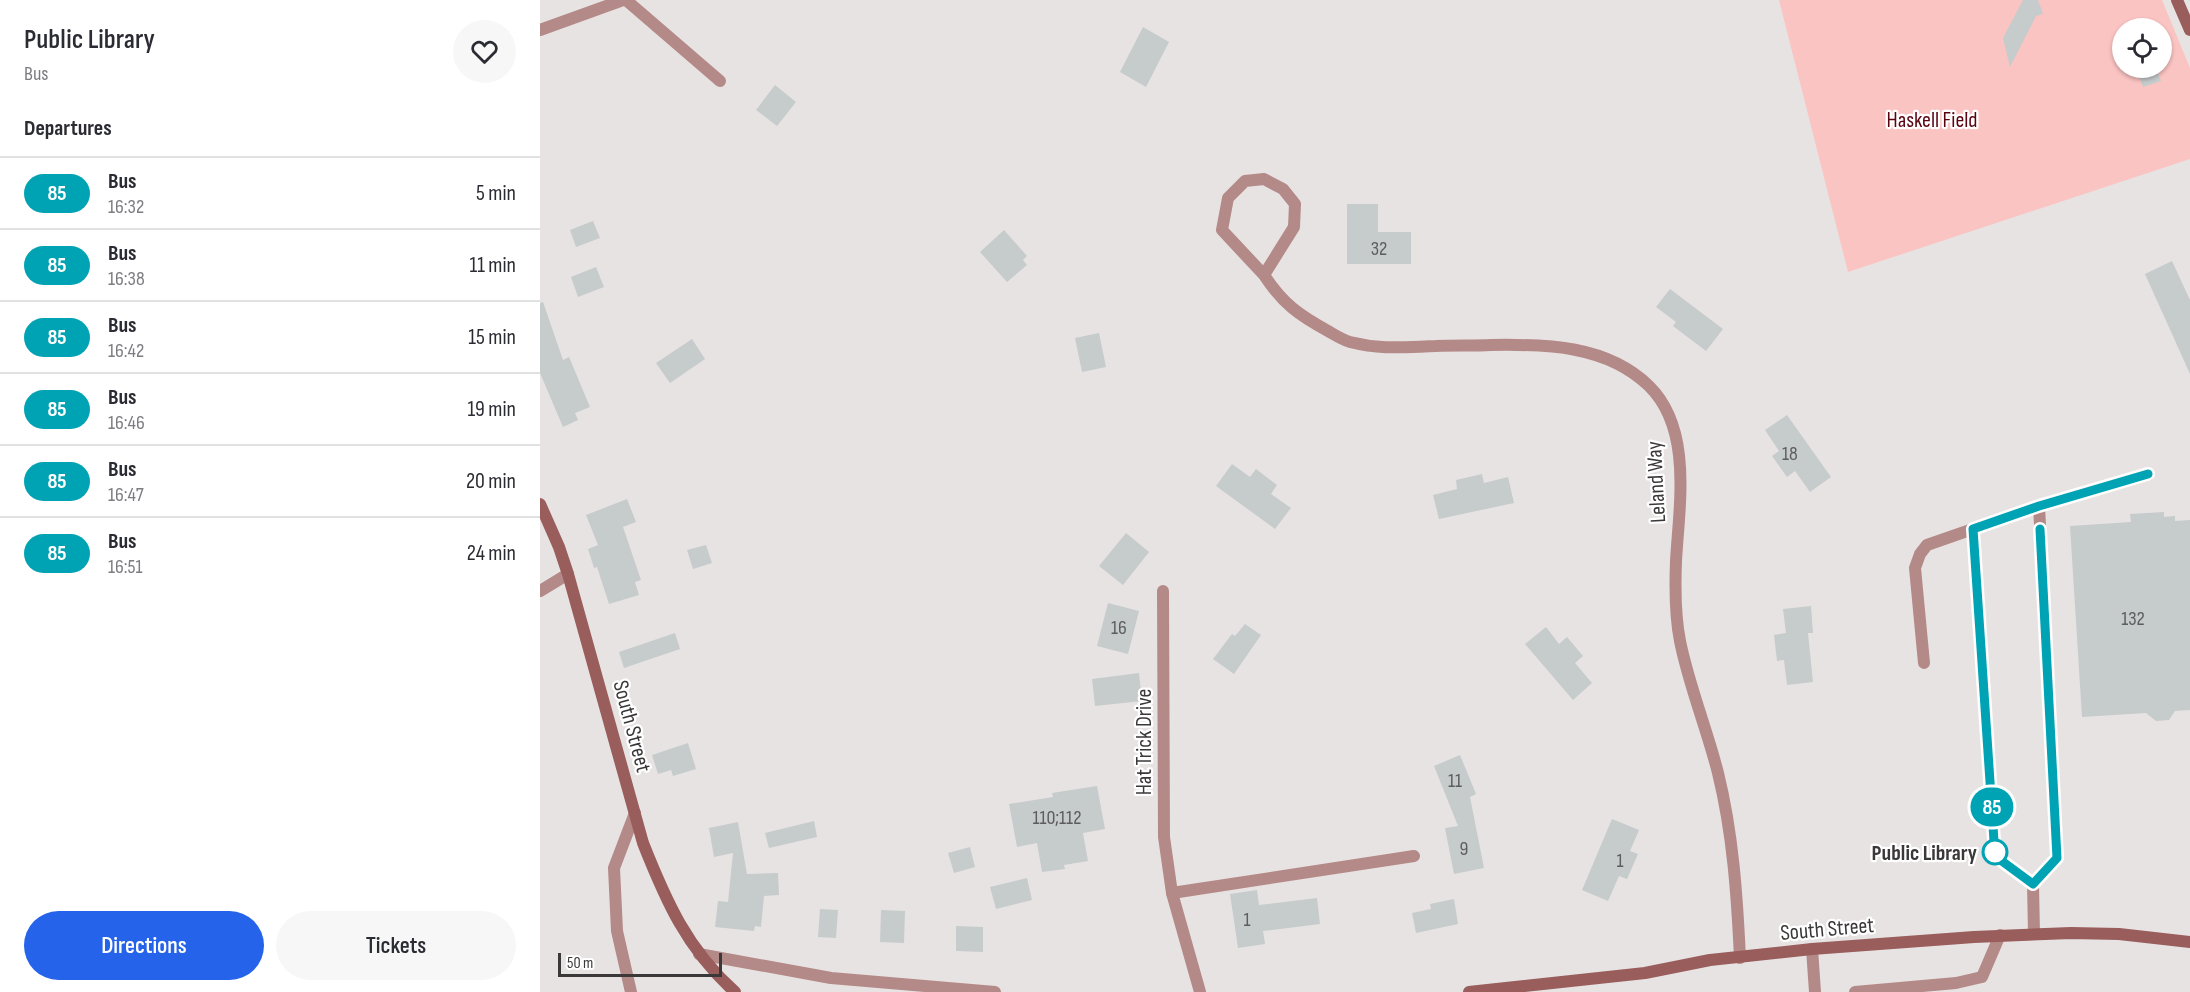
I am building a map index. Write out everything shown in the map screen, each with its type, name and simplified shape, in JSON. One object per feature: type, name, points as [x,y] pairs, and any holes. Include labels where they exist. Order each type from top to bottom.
[{"type":"street","points":[[540,30],[625,0],[720,81]]},
{"type":"street","points":[[2177,0],[2190,30]]},
{"type":"street","name":"Leland Way","points":[[1264,275],[1294,227],[1295,204],[1283,189],[1264,179],[1245,181],[1228,198],[1222,230],[1264,275],[1277,296],[1302,317],[1348,342],[1392,349],[1513,345],[1568,348],[1612,362],[1638,377],[1658,397],[1672,426],[1679,464],[1681,497],[1676,562],[1676,605],[1680,640],[1725,803],[1735,866],[1740,958]]},
{"type":"street","points":[[1924,663],[1915,568],[1920,554],[1928,545],[2039,506],[2148,474]]},
{"type":"street","name":"South Street","points":[[540,504],[568,574],[643,843],[664,896],[677,922],[699,954],[735,992]]},
{"type":"street","points":[[2034,934],[2033,884],[2057,858],[2039,506]]},
{"type":"street","points":[[1973,529],[1995,856],[2033,884]]},
{"type":"street","points":[[540,591],[568,574]]},
{"type":"street","name":"Hat Trick Drive","points":[[1163,591],[1164,837],[1172,893],[1200,992]]},
{"type":"street","points":[[631,992],[617,931],[614,868],[635,813]]},
{"type":"street","points":[[1172,893],[1414,856]]},
{"type":"street","name":"South Street","points":[[1469,992],[1645,974],[1710,960],[2000,935],[2119,934],[2190,942]]},
{"type":"street","points":[[1855,992],[1956,983],[1982,977],[2000,935]]},
{"type":"street","points":[[1812,950],[1815,992]]},
{"type":"street","points":[[699,954],[831,978],[995,992]]},
{"type":"green space","name":"Haskell Field","points":[[1779,0],[2162,0],[2169,18],[2112,18],[2112,78],[2172,78],[2172,24],[2190,68],[2190,159],[1848,272]]},
{"type":"building","points":[[2023,0],[2038,0],[2043,14],[2036,16],[2010,67],[2003,38]]},
{"type":"building","points":[[1143,27],[1169,42],[1146,87],[1120,72]]},
{"type":"building","points":[[2140,78],[2160,78],[2161,81],[2143,87]]},
{"type":"building","points":[[775,85],[796,102],[777,126],[756,110]]},
{"type":"building","points":[[1347,204],[1378,204],[1378,232],[1411,232],[1411,264],[1347,264]]},
{"type":"building","points":[[593,221],[600,238],[576,247],[570,230]]},
{"type":"building","points":[[1004,230],[1027,256],[1023,260],[1027,265],[1007,282],[980,252]]},
{"type":"building","points":[[2172,261],[2190,300],[2190,374],[2145,274]]},
{"type":"building","points":[[596,267],[604,287],[578,297],[571,277]]},
{"type":"building","points":[[1670,289],[1723,329],[1706,351],[1673,326],[1676,322],[1656,307]]},
{"type":"building","points":[[543,302],[563,360],[569,357],[590,407],[575,413],[578,420],[563,427],[540,373],[540,303]]},
{"type":"building","points":[[1099,333],[1106,367],[1082,372],[1075,338]]},
{"type":"building","points":[[692,339],[705,359],[670,383],[656,363]]},
{"type":"building","points":[[1787,415],[1831,477],[1810,492],[1795,471],[1787,477],[1772,456],[1779,451],[1765,430]]},
{"type":"building","points":[[1232,464],[1250,477],[1256,469],[1277,485],[1271,494],[1291,508],[1275,529],[1216,486]]},
{"type":"building","points":[[1482,474],[1484,483],[1508,477],[1514,503],[1439,519],[1433,495],[1457,489],[1456,480]]},
{"type":"building","points":[[627,499],[636,522],[623,527],[641,580],[635,582],[639,595],[609,604],[597,567],[594,568],[588,549],[598,545],[586,515]]},
{"type":"building","points":[[2164,512],[2164,517],[2175,516],[2175,521],[2190,520],[2190,710],[2175,711],[2169,720],[2156,721],[2146,713],[2082,717],[2070,526],[2131,522],[2130,514]]},
{"type":"building","points":[[1126,533],[1149,552],[1123,585],[1099,566]]},
{"type":"building","points":[[706,545],[712,563],[693,569],[687,550]]},
{"type":"building","points":[[1108,603],[1139,611],[1128,654],[1097,646]]},
{"type":"building","points":[[1811,606],[1813,633],[1808,633],[1813,682],[1787,685],[1784,660],[1777,661],[1774,635],[1786,633],[1783,609]]},
{"type":"building","points":[[1245,624],[1261,635],[1234,674],[1213,659],[1232,634],[1235,636]]},
{"type":"building","points":[[1546,627],[1559,644],[1567,637],[1583,656],[1575,663],[1592,683],[1573,700],[1525,644]]},
{"type":"building","points":[[675,633],[680,649],[624,668],[619,652]]},
{"type":"building","points":[[1139,673],[1142,701],[1095,706],[1092,679]]},
{"type":"building","points":[[688,743],[696,769],[673,776],[671,770],[658,774],[652,755]]},
{"type":"building","points":[[1460,755],[1476,794],[1470,797],[1484,868],[1454,874],[1445,828],[1458,826],[1434,766]]},
{"type":"building","points":[[1097,786],[1105,829],[1083,833],[1088,861],[1064,865],[1065,869],[1042,872],[1037,843],[1017,847],[1009,804],[1053,797],[1052,793]]},
{"type":"building","points":[[1612,819],[1639,830],[1630,851],[1638,854],[1627,879],[1619,876],[1608,901],[1582,890]]},
{"type":"building","points":[[814,821],[817,837],[769,848],[765,833]]},
{"type":"building","points":[[738,822],[747,874],[778,873],[779,895],[764,896],[761,927],[755,926],[754,931],[715,927],[718,901],[728,902],[733,853],[714,857],[709,828]]},
{"type":"building","points":[[970,847],[975,867],[954,873],[948,853]]},
{"type":"building","points":[[1027,878],[1032,900],[996,909],[990,887]]},
{"type":"building","points":[[1257,890],[1259,905],[1317,898],[1320,924],[1263,931],[1265,944],[1238,948],[1230,894]]},
{"type":"building","points":[[1454,899],[1458,924],[1416,933],[1412,913],[1431,909],[1430,904]]},
{"type":"building","points":[[820,909],[838,910],[836,938],[818,937]]},
{"type":"building","points":[[881,910],[905,911],[904,943],[880,942]]},
{"type":"building","points":[[956,926],[983,927],[983,952],[956,951]]},
{"type":"bus line","name":"85","points":[[2040,529],[2057,858],[2033,884],[1995,856],[1973,529],[2039,506],[2148,474]]},
{"type":"place","name":"Public Library","points":[[1995,852]]}]
